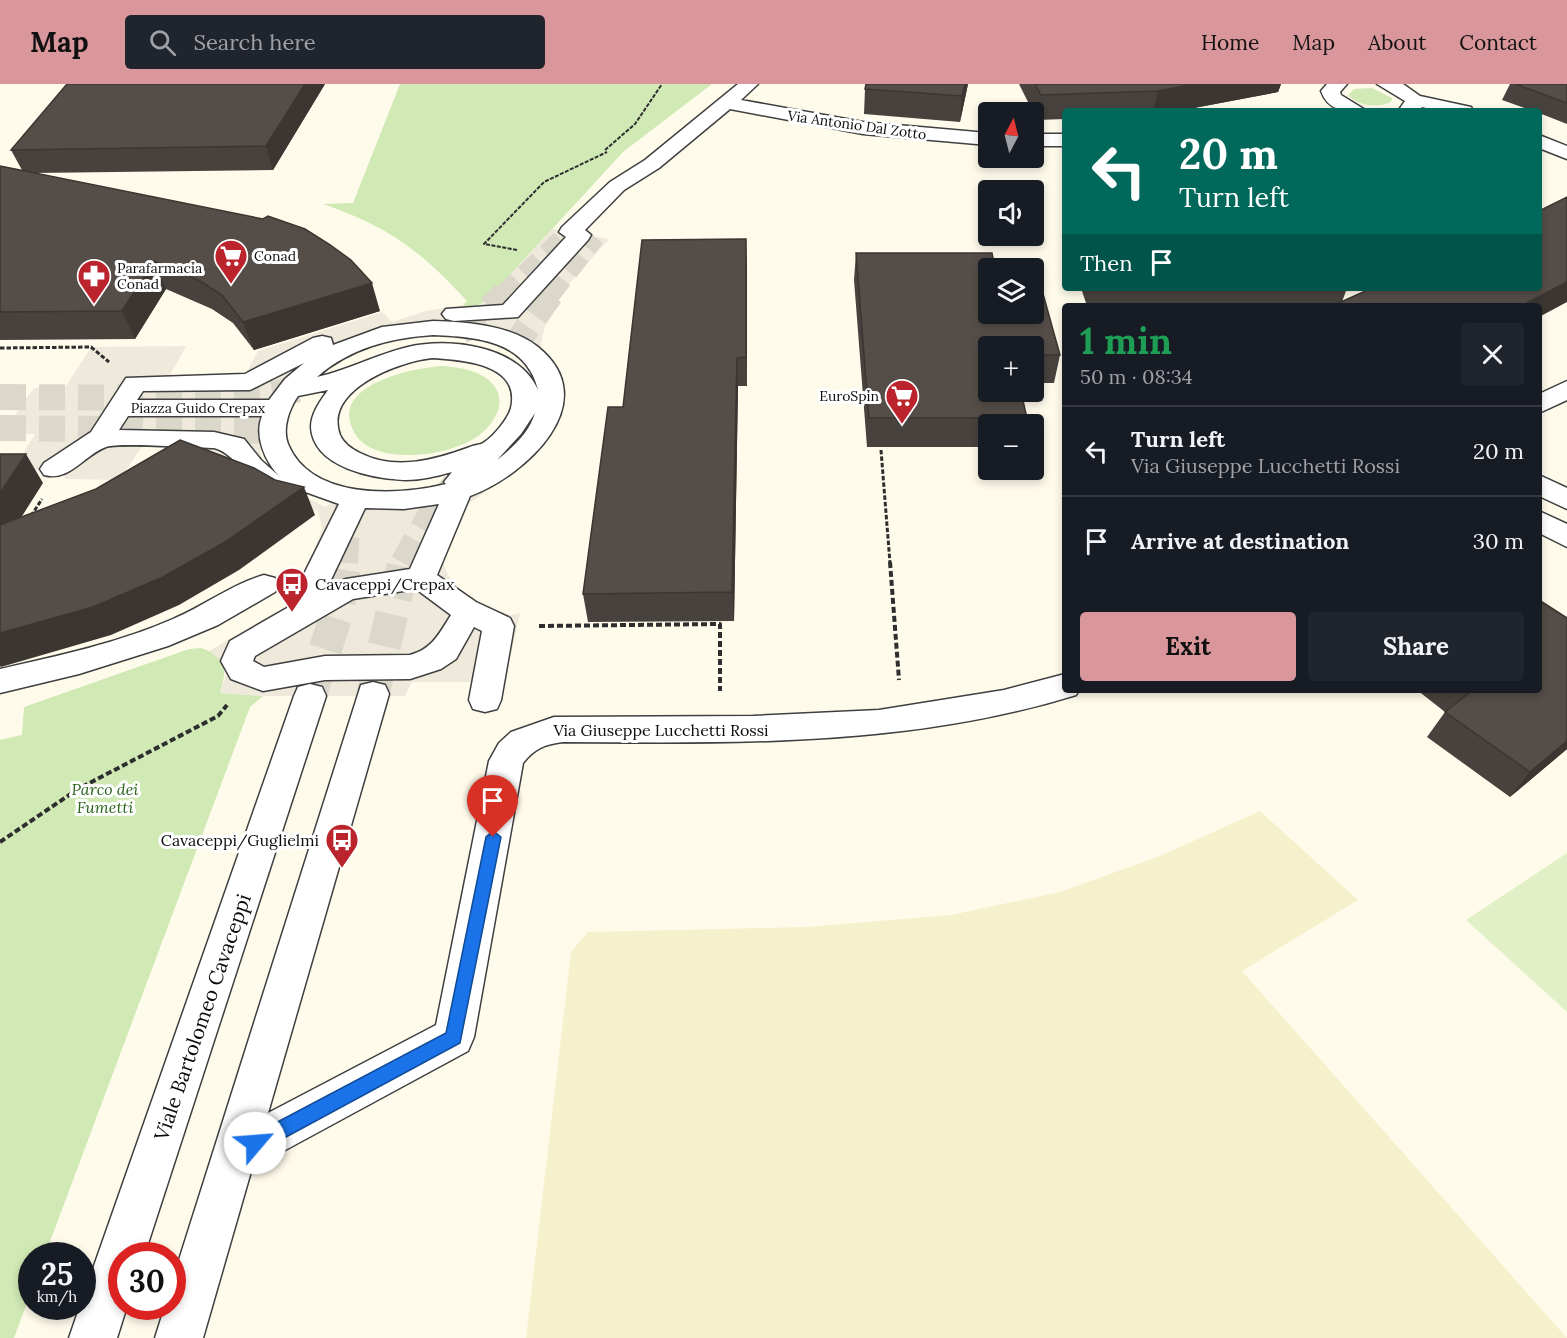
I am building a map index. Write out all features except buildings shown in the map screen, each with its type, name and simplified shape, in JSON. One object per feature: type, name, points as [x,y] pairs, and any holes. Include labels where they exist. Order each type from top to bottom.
[{"type":"street","points":[[135,383],[250,382],[329,339],[360,330],[436,315],[510,312],[582,235],[620,209],[652,164],[749,84]]},
{"type":"street","points":[[1338,84],[1330,91],[1332,97],[1343,108]]},
{"type":"street","points":[[1386,84],[1403,90],[1411,106],[1432,108]]},
{"type":"street","name":"Via Antonio Dal Zotto","points":[[727,103],[863,128],[978,138]]},
{"type":"street","points":[[1044,140],[1062,140]]},
{"type":"street","points":[[1542,142],[1567,153]]},
{"type":"street","points":[[421,578],[457,487],[519,420],[525,405],[514,354],[510,312]]},
{"type":"street","name":"Piazza Guido Crepax","points":[[101,438],[214,440],[235,446],[250,467],[272,486],[310,505],[402,499],[482,481],[508,464],[535,439],[551,405],[550,384],[538,361],[514,354],[492,335],[462,329],[433,328],[380,335],[352,344],[326,358],[293,386],[273,435],[277,452],[287,468],[314,486],[351,502]]},
{"type":"street","points":[[299,389],[359,373],[417,352],[460,332]]},
{"type":"street","points":[[417,352],[514,354]]},
{"type":"street","points":[[359,373],[333,399],[323,430],[333,448],[350,458],[376,468],[423,470],[455,463],[496,443]]},
{"type":"street","name":"Piazza Guido Crepax","points":[[54,469],[101,438],[135,383]]},
{"type":"street","points":[[1542,403],[1567,389]]},
{"type":"street","name":"Piazza Guido Crepax","points":[[119,408],[280,420]]},
{"type":"street","points":[[280,420],[323,430]]},
{"type":"street","points":[[299,615],[351,502],[350,458]]},
{"type":"street","points":[[1542,486],[1567,500]]},
{"type":"street","points":[[1542,522],[1567,537]]},
{"type":"street","points":[[245,662],[299,615],[346,590],[421,578],[468,612],[500,626],[485,700]]},
{"type":"street","points":[[0,681],[73,665],[207,617],[264,585]]},
{"type":"street","points":[[207,617],[245,662],[263,679],[325,668],[410,667],[430,661],[445,651],[468,612]]},
{"type":"street","name":"Via Giuseppe Lucchetti Rossi","points":[[236,1153],[454,1038],[507,761],[520,742],[546,730],[809,728],[874,724],[954,712],[1062,687]]},
{"type":"street","points":[[179,1338],[373,694]]},
{"type":"street","name":"Viale Bartolomeo Cavaceppi","points":[[93,1338],[310,696]]},
{"type":"path","points":[[604,151],[635,124],[662,84]]},
{"type":"path","points":[[0,348],[91,347],[135,383]]},
{"type":"path","points":[[881,450],[896,613],[899,690]]},
{"type":"path","points":[[500,626],[720,624],[720,699]]},
{"type":"path","points":[[0,842],[36,815],[102,774],[218,716],[245,662]]},
{"type":"shaded area","points":[[552,229],[609,239],[560,294],[544,329],[538,361],[492,335],[488,322],[434,320],[379,330],[336,346],[272,426],[258,427],[261,456],[274,478],[292,491],[326,507],[339,495],[356,498],[470,486],[488,490],[464,507],[444,551],[444,566],[452,582],[473,599],[490,609],[511,615],[520,613],[505,682],[412,682],[405,696],[263,696],[220,693],[227,672],[222,661],[209,651],[274,613],[284,613],[295,608],[322,528],[318,511],[188,463],[205,445],[143,445],[119,480],[65,479],[61,469],[13,470],[35,434],[1,434],[34,388],[65,388],[91,347],[186,346],[169,377],[244,377],[258,351],[382,312],[392,322],[426,311],[463,305],[472,309],[488,299]]},
{"type":"shaded area","points":[[1260,811],[1358,900],[1242,971],[1567,1338],[526,1338],[571,952],[588,932],[806,927],[951,915],[1060,892],[1160,856]]},
{"type":"green space","points":[[400,84],[712,84],[623,152],[488,299],[472,309],[463,305],[467,301],[450,283],[402,242],[367,222],[323,204],[353,203]]},
{"type":"green space","points":[[1372,88],[1392,98],[1391,102],[1368,105],[1357,102],[1348,95],[1354,89]]},
{"type":"green space","points":[[444,366],[462,368],[479,374],[497,390],[498,410],[494,419],[478,436],[450,449],[412,455],[381,452],[365,445],[357,437],[349,416],[353,402],[363,391],[395,375]]},
{"type":"green space","name":"Parco dei Fumetti","points":[[201,648],[221,660],[224,677],[220,693],[263,696],[250,707],[50,1242],[18,1242],[18,1320],[21,1320],[14,1338],[0,1338],[0,740],[22,735],[24,707],[189,649]]},
{"type":"green space","points":[[1567,853],[1567,1012],[1466,920]]},
{"type":"tunnel","points":[[503,295],[570,232]]},
{"type":"tunnel","points":[[550,295],[595,237]]},
{"type":"tunnel","points":[[460,332],[475,322],[505,294]]},
{"type":"tunnel","points":[[513,348],[551,294]]},
{"type":"tunnel","points":[[0,397],[207,398],[268,395],[299,389]]},
{"type":"tunnel","points":[[0,428],[283,431]]},
{"type":"tunnel","points":[[403,563],[428,519],[455,484]]},
{"type":"tunnel","points":[[345,563],[348,506]]},
{"type":"tunnel","points":[[310,696],[338,610],[345,562]]},
{"type":"tunnel","points":[[373,694],[404,562]]},
{"type":"place","name":"Conad","points":[[231,285]]},
{"type":"place","name":"Parafarmacia Conad","points":[[94,305]]},
{"type":"place","name":"EuroSpin","points":[[902,425]]},
{"type":"place","name":"Cavaceppi/Crepax","points":[[292,613]]},
{"type":"place","name":"Cavaceppi/Guglielmi","points":[[342,869]]},
{"type":"route","points":[[255,1143],[454,1038],[493,837]]}]
